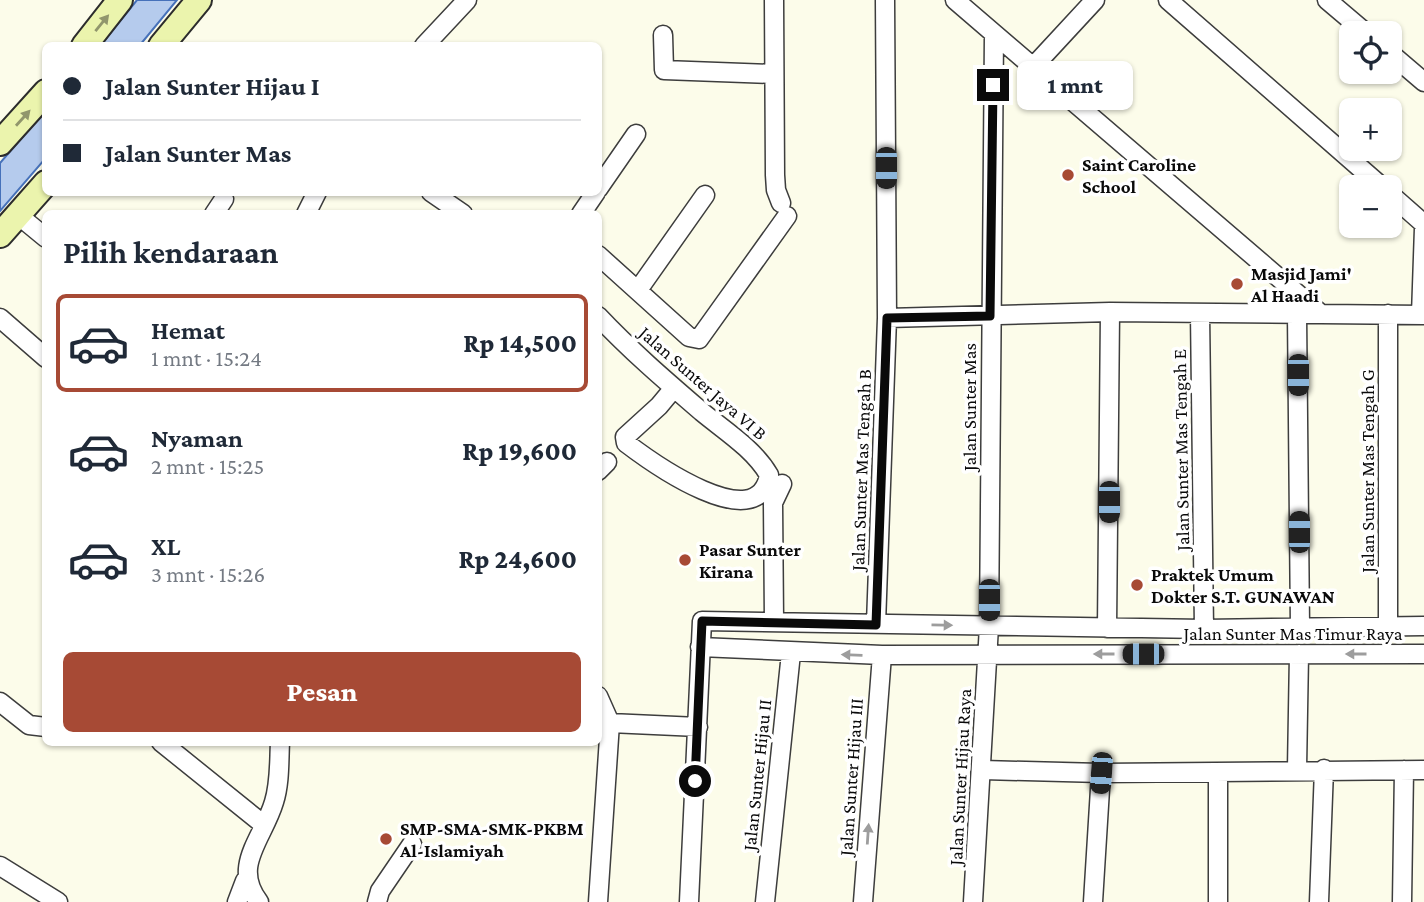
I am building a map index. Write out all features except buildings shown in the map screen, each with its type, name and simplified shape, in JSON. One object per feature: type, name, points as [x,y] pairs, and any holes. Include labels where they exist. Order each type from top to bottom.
[{"type":"main road","points":[[87,42],[120,0]]},
{"type":"main road","points":[[164,42],[199,0]]},
{"type":"main road","points":[[0,144],[42,97]]},
{"type":"main road","points":[[0,235],[42,188]]},
{"type":"street","points":[[428,42],[467,0]]},
{"type":"street","points":[[602,258],[690,337],[699,339],[784,209],[776,190],[775,175],[774,0]]},
{"type":"street","name":"Jalan Sunter Mas Tengah B","points":[[876,625],[887,318],[885,0]]},
{"type":"street","points":[[955,0],[1321,314]]},
{"type":"street","points":[[1033,67],[1095,0]]},
{"type":"street","points":[[1168,0],[1368,175]]},
{"type":"street","points":[[1330,1],[1352,21]]},
{"type":"street","name":"Jalan Sunter Mas","points":[[988,654],[994,34]]},
{"type":"street","points":[[663,35],[662,68],[774,74]]},
{"type":"street","points":[[1402,61],[1421,74]]},
{"type":"street","points":[[602,184],[636,134]]},
{"type":"street","points":[[638,289],[705,195]]},
{"type":"street","points":[[437,196],[457,210]]},
{"type":"street","points":[[887,318],[1110,312],[1423,315],[1424,226],[1402,205]]},
{"type":"street","points":[[18,215],[42,234]]},
{"type":"street","points":[[1107,628],[1110,312]]},
{"type":"street","name":"Jalan Sunter Mas Tengah E","points":[[1200,313],[1205,629]]},
{"type":"street","points":[[1297,314],[1300,628]]},
{"type":"street","name":"Jalan Sunter Mas Tengah G","points":[[1388,314],[1388,627]]},
{"type":"street","points":[[0,318],[42,355]]},
{"type":"street","name":"Jalan Sunter Jaya VI B","points":[[602,320],[636,356],[761,461],[775,485]]},
{"type":"street","points":[[674,388],[659,406],[625,437],[626,443],[701,492],[714,497],[755,497],[775,485]]},
{"type":"street","points":[[774,621],[775,485]]},
{"type":"street","name":"Jalan Sunter Mas Timur Raya","points":[[1424,626],[1205,629],[702,621],[700,647],[882,655],[1424,654]]},
{"type":"street","points":[[689,902],[700,647]]},
{"type":"street","name":"Jalan Sunter Hijau II","points":[[765,902],[790,653]]},
{"type":"street","name":"Jalan Sunter Hijau Raya","points":[[973,902],[988,654]]},
{"type":"street","points":[[1297,769],[1299,654]]},
{"type":"street","name":"Jalan Sunter Hijau III","points":[[863,902],[882,655]]},
{"type":"street","points":[[0,702],[29,725],[42,727]]},
{"type":"street","points":[[598,902],[610,723],[602,705]]},
{"type":"street","points":[[610,723],[698,727]]},
{"type":"street","points":[[166,746],[264,825]]},
{"type":"street","points":[[237,902],[246,881],[248,864],[277,790],[280,746]]},
{"type":"street","points":[[983,769],[1101,773],[1297,769],[1424,770]]},
{"type":"street","points":[[1318,902],[1324,769]]},
{"type":"street","points":[[1402,902],[1404,770]]},
{"type":"street","points":[[1218,772],[1218,902]]},
{"type":"street","points":[[1093,902],[1101,773]]},
{"type":"street","points":[[377,902],[380,891],[412,844]]},
{"type":"street","points":[[0,866],[58,902]]},
{"type":"street","points":[[246,881],[259,902]]},
{"type":"water","points":[[137,0],[177,0],[142,42],[103,42]]},
{"type":"water","points":[[42,114],[42,162],[0,211],[0,163]]},
{"type":"place","name":"Saint Caroline School","points":[[1068,175]]},
{"type":"place","name":"Masjid Jami' Al Haadi","points":[[1237,284]]},
{"type":"place","name":"Pasar Sunter Kirana","points":[[685,560]]},
{"type":"place","name":"Praktek Umum Dokter S.T. GUNAWAN","points":[[1137,585]]},
{"type":"place","name":"SMP-SMA-SMK-PKBM Al-Islamiyah","points":[[386,839]]},
{"type":"route","points":[[695,781],[702,621],[876,625],[887,318],[990,316],[993,85]]}]
